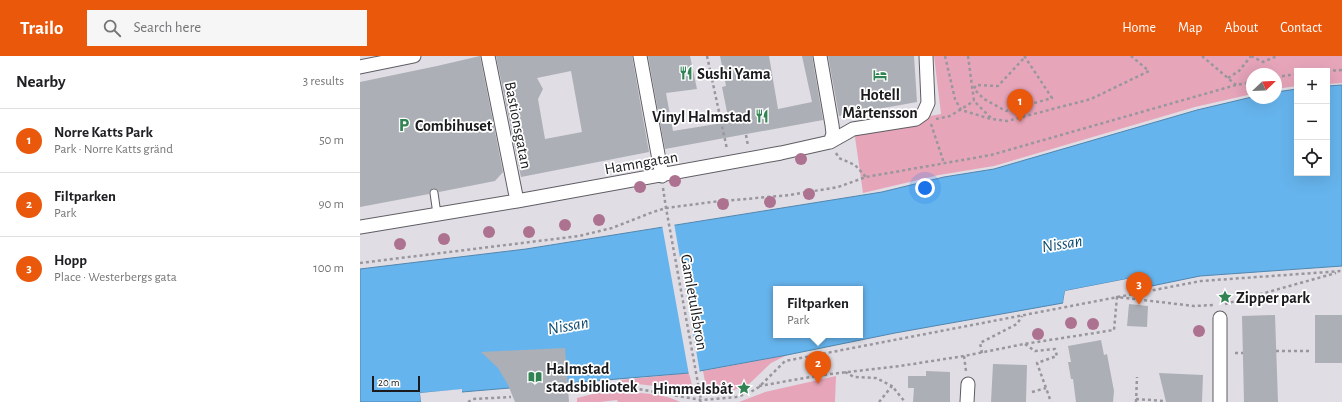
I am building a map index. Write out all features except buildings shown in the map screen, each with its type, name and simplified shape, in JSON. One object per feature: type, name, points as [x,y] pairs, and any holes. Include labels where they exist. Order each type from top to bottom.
[{"type":"street","points":[[360,67],[414,56]]},
{"type":"street","name":"Bastionsgatan","points":[[488,56],[517,202]]},
{"type":"street","points":[[640,56],[662,176]]},
{"type":"street","points":[[820,56],[832,125],[833,134],[830,142]]},
{"type":"street","points":[[926,56],[929,117]]},
{"type":"street","name":"Hamngatan","points":[[360,226],[517,202],[730,163],[830,142],[853,129],[929,117]]},
{"type":"street","points":[[1220,318],[1220,402]]},
{"type":"street","points":[[967,402],[968,384]]},
{"type":"lane","points":[[434,192],[437,214]]},
{"type":"path","points":[[707,56],[730,163]]},
{"type":"path","points":[[945,56],[956,99],[961,110],[1007,122],[1091,99],[1149,71],[1131,56]]},
{"type":"path","points":[[968,56],[974,89],[974,101],[992,119]]},
{"type":"path","points":[[1025,56],[1052,98],[1006,111],[984,99],[974,89],[976,85],[998,86],[1025,56]]},
{"type":"path","points":[[1202,56],[1236,85]]},
{"type":"path","points":[[1228,78],[1239,71],[1251,56],[1263,62],[1277,56]]},
{"type":"path","points":[[1330,71],[1342,70]]},
{"type":"path","points":[[1282,77],[1294,75]]},
{"type":"path","points":[[360,263],[579,236],[612,228],[666,208],[790,195],[838,187],[866,177],[944,162],[991,155],[1246,83]]},
{"type":"path","points":[[944,162],[929,117],[950,116],[974,101]]},
{"type":"path","points":[[830,142],[839,158],[855,165],[866,177]]},
{"type":"path","name":"Gamletullsbron","points":[[662,176],[666,208],[701,401]]},
{"type":"path","points":[[568,392],[604,387],[633,388],[701,401],[736,397],[749,393],[759,386],[785,361],[1201,281],[1341,272]]},
{"type":"path","points":[[1118,297],[1194,306],[1219,305],[1231,303],[1341,272]]},
{"type":"path","points":[[759,386],[822,375],[900,366],[1114,330],[1118,297]]},
{"type":"path","points":[[982,353],[980,343],[1017,324],[1022,316]]},
{"type":"path","points":[[1024,344],[1035,351],[1055,349],[1057,356],[1037,363],[1051,402]]},
{"type":"path","points":[[1276,352],[1311,350]]},
{"type":"path","points":[[845,372],[854,377],[876,378],[892,386],[905,402]]},
{"type":"path","points":[[1137,377],[1136,400],[1164,401]]},
{"type":"path","points":[[879,402],[892,386]]},
{"type":"path","points":[[1032,392],[1046,388]]},
{"type":"path","points":[[468,402],[473,400],[511,397]]},
{"type":"shaded area","points":[[934,56],[1342,56],[1342,83],[1330,84],[1330,68],[1294,68],[1294,86],[1282,88],[1282,68],[1246,68],[1246,95],[1195,107],[994,166],[939,175],[863,193],[854,130],[941,114]]},
{"type":"shaded area","points":[[787,355],[771,363],[749,384],[734,390],[720,394],[706,387],[703,371]]},
{"type":"shaded area","points":[[689,373],[693,389],[688,390],[621,382],[620,380]]},
{"type":"shaded area","points":[[836,376],[835,402],[739,402],[765,392]]},
{"type":"shaded area","points":[[605,391],[654,394],[680,402],[618,402],[617,400],[577,402],[577,398]]},
{"type":"water","name":"Nissan","points":[[1342,85],[1342,266],[1200,276],[1137,289],[1137,277],[1065,291],[1063,303],[895,333],[689,373],[462,392],[461,390],[420,393],[421,402],[360,402],[360,269],[526,249],[882,192],[944,177],[994,169],[1197,110],[1246,98],[1246,104],[1282,104],[1282,91],[1294,89],[1294,176],[1330,176],[1330,86]]},
{"type":"pier","points":[[674,223],[700,373],[689,375],[662,225]]},
{"type":"pier","points":[[1137,277],[1137,289],[1135,290],[1135,280],[1067,292],[1065,302],[1063,303],[1065,291]]},
{"type":"pier","points":[[462,389],[462,392],[422,395],[423,402],[421,402],[420,393]]},
{"type":"place","name":"Sushi Yama","points":[[686,73]]},
{"type":"place","name":"Hotell Mårtensson","points":[[880,75]]},
{"type":"place","name":"Vinyl Halmstad","points":[[762,116]]},
{"type":"place","name":"Norre Katts Park","points":[[1020,122]]},
{"type":"place","name":"Combihuset","points":[[404,125]]},
{"type":"place","name":"Zipper park","points":[[1225,297]]},
{"type":"place","name":"Hopp","points":[[1139,305]]},
{"type":"place","name":"Halmstad stadsbibliotek","points":[[535,377]]},
{"type":"place","name":"Filtparken","points":[[818,384]]},
{"type":"place","name":"Himmelsbåt","points":[[744,388]]}]
